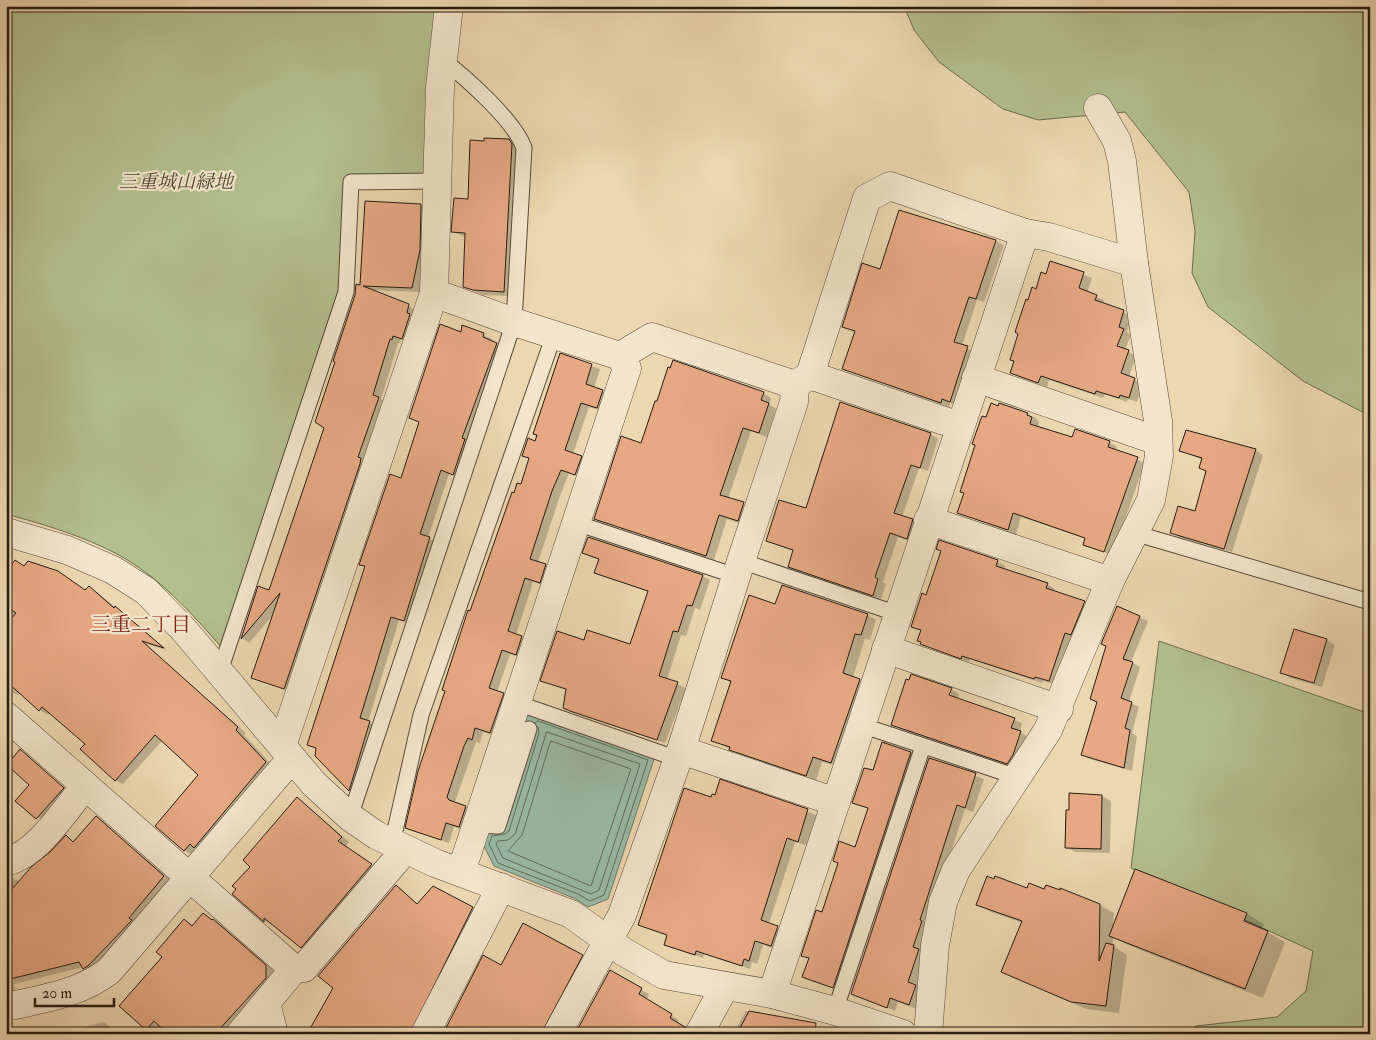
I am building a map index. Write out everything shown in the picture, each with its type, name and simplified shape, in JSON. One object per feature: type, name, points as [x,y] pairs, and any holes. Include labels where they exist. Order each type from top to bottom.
[{"type":"street","points":[[6,1007],[75,991],[109,971],[188,877],[287,752],[434,293],[436,180],[443,60],[449,6]]},
{"type":"street","points":[[928,1034],[935,945],[943,902],[956,870],[1048,730],[1059,709],[1110,581],[1151,500],[1159,456],[1158,421],[1134,264],[1122,161],[1117,141],[1098,108]]},
{"type":"street","points":[[557,1034],[622,915],[680,754],[738,568],[794,402],[867,198],[890,186],[1026,233],[1049,237],[1134,264]]},
{"type":"street","points":[[772,994],[959,426],[1026,233]]},
{"type":"street","points":[[434,293],[514,322],[620,356],[627,368],[461,872]]},
{"type":"street","points":[[620,356],[652,337],[959,426]]},
{"type":"street","points":[[976,378],[1158,441]]},
{"type":"street","points":[[928,520],[1110,581]]},
{"type":"street","points":[[6,532],[67,550],[113,570],[146,591],[220,672],[314,784],[350,818],[399,847],[571,914],[664,975],[772,994],[846,1021],[903,1034]]},
{"type":"street","points":[[886,649],[1059,709]]},
{"type":"street","points":[[9,721],[294,969]]},
{"type":"street","points":[[680,754],[836,802]]},
{"type":"street","points":[[6,862],[19,858],[33,848],[85,786]]},
{"type":"street","points":[[240,1034],[294,969],[304,968],[399,847]]},
{"type":"street","points":[[425,1034],[501,888]]},
{"type":"street","points":[[699,1034],[724,986]]},
{"type":"street","points":[[266,1003],[274,1034]]},
{"type":"lane","points":[[350,818],[514,322],[524,148],[521,138],[513,128],[464,76],[443,60]]},
{"type":"lane","points":[[220,672],[346,292],[351,182],[436,180]]},
{"type":"lane","points":[[399,847],[421,715],[554,335]]},
{"type":"lane","points":[[576,523],[898,614]]},
{"type":"lane","points":[[1134,533],[1370,602]]},
{"type":"lane","points":[[517,703],[680,754]]},
{"type":"lane","points":[[861,725],[1017,777]]},
{"type":"lane","points":[[477,826],[498,826],[529,729]]},
{"type":"lane","points":[[846,1021],[924,746]]},
{"type":"green space","name":"三重城山緑地","points":[[6,6],[437,6],[424,176],[346,176],[339,294],[222,648],[174,596],[132,563],[77,536],[6,514]]},
{"type":"green space","points":[[904,6],[1370,6],[1370,416],[1303,381],[1208,307],[1192,273],[1195,231],[1189,192],[1125,112],[1038,120],[1003,109],[939,62],[914,30]]},
{"type":"green space","points":[[1159,641],[1370,714],[1370,1034],[1188,1034],[1196,1026],[1277,1017],[1306,991],[1313,951],[1131,868]]},
{"type":"water","points":[[526,712],[655,756],[608,899],[588,907],[576,899],[494,866],[483,844],[487,830],[505,829],[534,731],[521,726]]},
{"type":"building","points":[[484,138],[509,139],[512,144],[504,292],[473,290],[463,287],[465,233],[451,232],[454,198],[468,199],[470,140],[484,141]]},
{"type":"building","points":[[365,201],[421,204],[420,250],[412,288],[363,286],[409,304],[407,313],[410,314],[402,339],[393,336],[392,340],[390,339],[373,395],[379,397],[358,457],[361,458],[360,464],[284,689],[251,678],[280,593],[241,639],[258,586],[269,590],[324,428],[315,422],[355,295],[356,284],[360,285]]},
{"type":"building","points":[[899,210],[996,240],[976,299],[969,297],[954,342],[968,346],[950,402],[942,399],[941,403],[842,369],[855,331],[842,327],[862,263],[880,269]]},
{"type":"building","points":[[1050,261],[1084,272],[1079,288],[1097,295],[1095,300],[1124,310],[1119,327],[1124,329],[1117,346],[1129,350],[1121,373],[1135,378],[1129,398],[1120,395],[1119,398],[1096,391],[1095,394],[1041,376],[1038,383],[1010,373],[1014,361],[1010,360],[1018,334],[1015,332],[1026,299],[1028,300],[1032,287],[1036,289],[1041,272],[1046,274]]},
{"type":"building","points":[[440,324],[461,332],[462,325],[484,333],[483,337],[497,343],[462,438],[465,439],[453,475],[441,470],[420,534],[430,537],[404,621],[391,617],[360,718],[370,721],[349,791],[315,756],[316,748],[307,745],[365,566],[359,565],[390,474],[401,478],[419,422],[409,418]]},
{"type":"building","points":[[560,353],[592,364],[586,384],[603,390],[597,408],[581,403],[565,450],[582,456],[575,475],[561,470],[552,491],[530,559],[546,564],[540,583],[525,578],[508,631],[522,636],[516,655],[502,650],[489,688],[504,693],[490,733],[475,728],[472,740],[468,738],[464,746],[447,797],[449,800],[466,806],[459,827],[446,823],[441,840],[405,828],[418,771],[445,691],[442,690],[468,610],[470,611],[512,492],[514,493],[517,483],[521,484],[529,458],[522,456],[528,438],[535,441],[537,435],[533,434]]},
{"type":"building","points":[[673,360],[764,392],[761,400],[769,403],[759,433],[743,428],[720,495],[744,502],[738,521],[719,515],[706,556],[594,519],[621,436],[641,443],[668,367],[670,368]]},
{"type":"building","points":[[840,402],[931,433],[920,468],[911,465],[894,513],[913,519],[907,539],[890,533],[875,577],[878,579],[873,596],[788,567],[793,550],[766,541],[779,500],[806,508]]},
{"type":"building","points":[[991,403],[998,406],[999,403],[1028,413],[1027,415],[1032,417],[1030,424],[1072,437],[1075,429],[1110,441],[1108,447],[1138,457],[1104,552],[1083,545],[1085,538],[1013,513],[1008,530],[957,513],[964,493],[960,492],[975,445],[972,444],[982,416],[986,417]]},
{"type":"building","points":[[1186,430],[1256,449],[1224,549],[1170,533],[1178,506],[1195,511],[1206,471],[1199,468],[1202,458],[1179,451]]},
{"type":"building","points":[[588,537],[703,575],[692,606],[687,605],[678,632],[673,631],[659,676],[678,682],[657,740],[563,708],[566,689],[540,681],[557,631],[584,640],[587,630],[630,644],[648,591],[594,573],[599,559],[582,553]]},
{"type":"building","points":[[939,540],[998,560],[996,566],[1048,583],[1046,588],[1085,601],[1071,635],[1065,633],[1049,681],[1035,677],[1034,679],[962,656],[961,659],[920,644],[921,642],[917,641],[921,630],[911,627],[922,593],[926,595],[941,551],[936,549]]},
{"type":"building","points":[[15,560],[24,566],[28,561],[58,571],[85,590],[89,586],[114,608],[115,606],[164,648],[142,641],[238,727],[236,730],[266,762],[194,848],[190,844],[184,851],[155,826],[198,775],[155,735],[115,781],[80,749],[85,744],[42,707],[39,711],[6,681],[6,625],[16,613],[6,606],[6,572]]},
{"type":"building","points":[[782,585],[868,614],[861,635],[855,634],[843,673],[860,679],[831,763],[813,757],[806,776],[729,750],[730,747],[711,741],[731,681],[721,678],[749,595],[775,604]]},
{"type":"building","points":[[1117,606],[1140,616],[1123,659],[1133,662],[1121,698],[1132,702],[1125,728],[1130,730],[1124,768],[1081,755],[1097,702],[1090,699],[1106,646],[1101,644]]},
{"type":"building","points":[[1294,629],[1327,639],[1314,683],[1280,673]]},
{"type":"building","points":[[911,674],[952,688],[949,695],[1015,718],[1011,728],[1021,731],[1013,755],[1007,764],[891,725],[906,679],[909,680]]},
{"type":"building","points":[[882,742],[911,752],[833,988],[802,977],[809,958],[801,956],[816,910],[822,912],[838,863],[833,861],[839,841],[855,847],[868,808],[852,803],[864,768],[873,770]]},
{"type":"building","points":[[20,749],[64,788],[36,819],[15,801],[29,785],[7,765]]},
{"type":"building","points":[[929,758],[976,773],[965,808],[957,805],[920,920],[922,921],[913,947],[919,949],[908,982],[916,985],[909,1005],[890,998],[887,1008],[851,994]]},
{"type":"building","points":[[720,779],[808,809],[798,842],[787,838],[761,920],[778,926],[771,946],[755,941],[749,961],[744,959],[742,966],[696,951],[695,955],[664,945],[667,935],[638,925],[684,788],[711,797],[712,794],[715,795]]},
{"type":"building","points":[[1069,793],[1102,795],[1101,849],[1065,848],[1066,810],[1069,810]]},
{"type":"building","points":[[297,797],[342,837],[338,841],[372,864],[301,948],[264,918],[264,922],[232,894],[236,889],[232,886],[250,867],[243,860]]},
{"type":"building","points":[[96,816],[164,876],[129,918],[132,920],[83,969],[79,962],[6,980],[6,896],[32,866],[50,852],[66,835],[73,842]]},
{"type":"building","points":[[1135,869],[1247,913],[1244,921],[1268,931],[1245,989],[1109,936]]},
{"type":"building","points":[[987,876],[994,879],[995,876],[1027,888],[1029,883],[1044,889],[1046,885],[1060,890],[1060,888],[1100,904],[1099,961],[1106,943],[1114,945],[1106,1006],[1071,1002],[1001,972],[1022,921],[976,905]]},
{"type":"building","points":[[396,885],[417,904],[433,886],[473,907],[410,1034],[307,1034],[333,988],[318,976]]},
{"type":"building","points":[[203,913],[213,919],[266,965],[266,978],[215,1034],[168,1034],[154,1021],[146,1030],[119,1006],[162,957],[156,952],[184,919],[192,926]]},
{"type":"building","points":[[523,923],[583,955],[541,1034],[443,1034],[483,955],[501,965]]},
{"type":"building","points":[[610,970],[642,988],[639,994],[672,1014],[670,1018],[685,1027],[683,1034],[575,1034]]},
{"type":"building","points":[[749,1011],[816,1023],[815,1034],[737,1034]]},
{"type":"district","name":"三重二丁目","points":[[141,624]]}]
